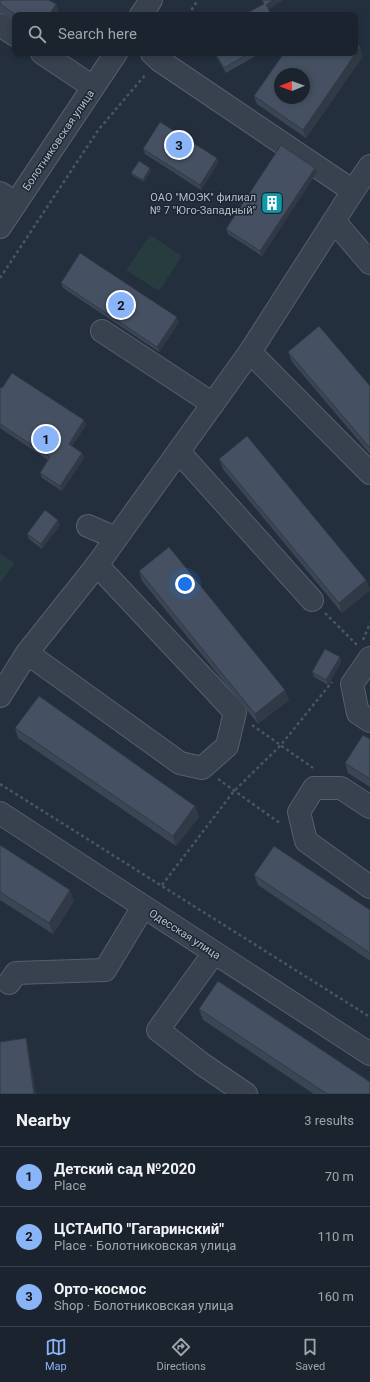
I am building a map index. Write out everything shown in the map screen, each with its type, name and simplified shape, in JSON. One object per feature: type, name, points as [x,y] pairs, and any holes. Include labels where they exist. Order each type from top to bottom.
[{"type":"street","points":[[143,12],[151,0]]},
{"type":"street","points":[[0,25],[12,33]]},
{"type":"street","points":[[46,56],[93,87]]},
{"type":"street","name":"Болотниковская улица","points":[[0,227],[8,198],[93,87],[114,56]]},
{"type":"street","points":[[155,56],[353,191]]},
{"type":"street","points":[[3,686],[97,565],[250,352],[370,166]]},
{"type":"street","points":[[334,221],[370,263]]},
{"type":"street","points":[[102,331],[213,404]]},
{"type":"street","points":[[250,352],[370,473]]},
{"type":"street","points":[[179,452],[312,600]]},
{"type":"street","points":[[88,526],[116,538]]},
{"type":"street","points":[[28,653],[180,763],[202,768],[227,746],[235,712],[97,565]]},
{"type":"street","points":[[364,649],[352,684],[358,713],[370,721]]},
{"type":"street","points":[[370,807],[341,788],[314,788],[299,812],[306,841],[370,886]]},
{"type":"street","name":"Одесская улица","points":[[0,813],[370,1054]]},
{"type":"street","points":[[9,983],[16,973],[105,970],[143,907]]},
{"type":"street","points":[[214,953],[158,1030],[202,1064],[246,1094]]},
{"type":"path","points":[[190,12],[198,0]]},
{"type":"path","points":[[0,278],[99,129],[155,56]]},
{"type":"path","points":[[312,600],[364,649]]},
{"type":"path","points":[[364,649],[370,623]]},
{"type":"path","points":[[162,885],[234,790],[280,746],[335,679]]},
{"type":"path","points":[[235,712],[280,746],[317,771]]},
{"type":"path","points":[[202,768],[306,841]]},
{"type":"path","points":[[0,784],[370,1017]]},
{"type":"green space","points":[[150,235],[182,256],[159,291],[126,270]]},
{"type":"green space","points":[[0,554],[15,563],[0,583]]},
{"type":"building","points":[[0,0],[49,0],[56,4],[51,12],[12,12],[0,4]]},
{"type":"building","points":[[262,0],[273,0],[266,5],[270,12],[249,12],[264,4]]},
{"type":"building","points":[[217,56],[245,56],[224,68]]},
{"type":"building","points":[[282,56],[354,56],[303,130],[254,96]]},
{"type":"building","points":[[160,122],[217,158],[200,185],[143,149]]},
{"type":"building","name":"ОАО \"МОЭК\" филиал № 7 \"Юго-Западный\"","points":[[281,145],[315,168],[260,251],[226,229]]},
{"type":"building","points":[[139,161],[150,168],[143,180],[131,173]]},
{"type":"building","points":[[80,253],[177,317],[157,347],[61,283]]},
{"type":"building","points":[[319,326],[370,386],[370,448],[288,352]]},
{"type":"building","points":[[12,373],[84,420],[69,444],[82,453],[60,486],[40,473],[50,457],[0,424],[0,387],[2,388]]},
{"type":"building","points":[[247,436],[366,580],[339,603],[219,459]]},
{"type":"building","points":[[45,510],[58,520],[41,544],[27,534]]},
{"type":"building","points":[[169,547],[285,690],[255,714],[139,571]]},
{"type":"building","points":[[325,649],[340,657],[326,680],[312,672]]},
{"type":"building","points":[[39,696],[195,806],[173,836],[15,728]]},
{"type":"building","points":[[363,735],[370,739],[370,779],[345,763]]},
{"type":"building","points":[[0,845],[70,890],[49,923],[0,892]]},
{"type":"building","points":[[274,846],[370,910],[370,953],[254,875]]},
{"type":"building","points":[[218,981],[370,1082],[370,1094],[327,1094],[199,1009]]},
{"type":"building","points":[[26,1038],[34,1094],[0,1094],[0,1042]]},
{"type":"place","name":"Орто-космос","points":[[179,145]]},
{"type":"place","name":"ОАО \"МОЭК\" филиал № 7 \"Юго-Западный\"","points":[[272,203]]},
{"type":"place","name":"ЦСТАиПО \"Гагаринский\"","points":[[121,305]]},
{"type":"place","name":"Детский сад №2020","points":[[46,439]]}]
